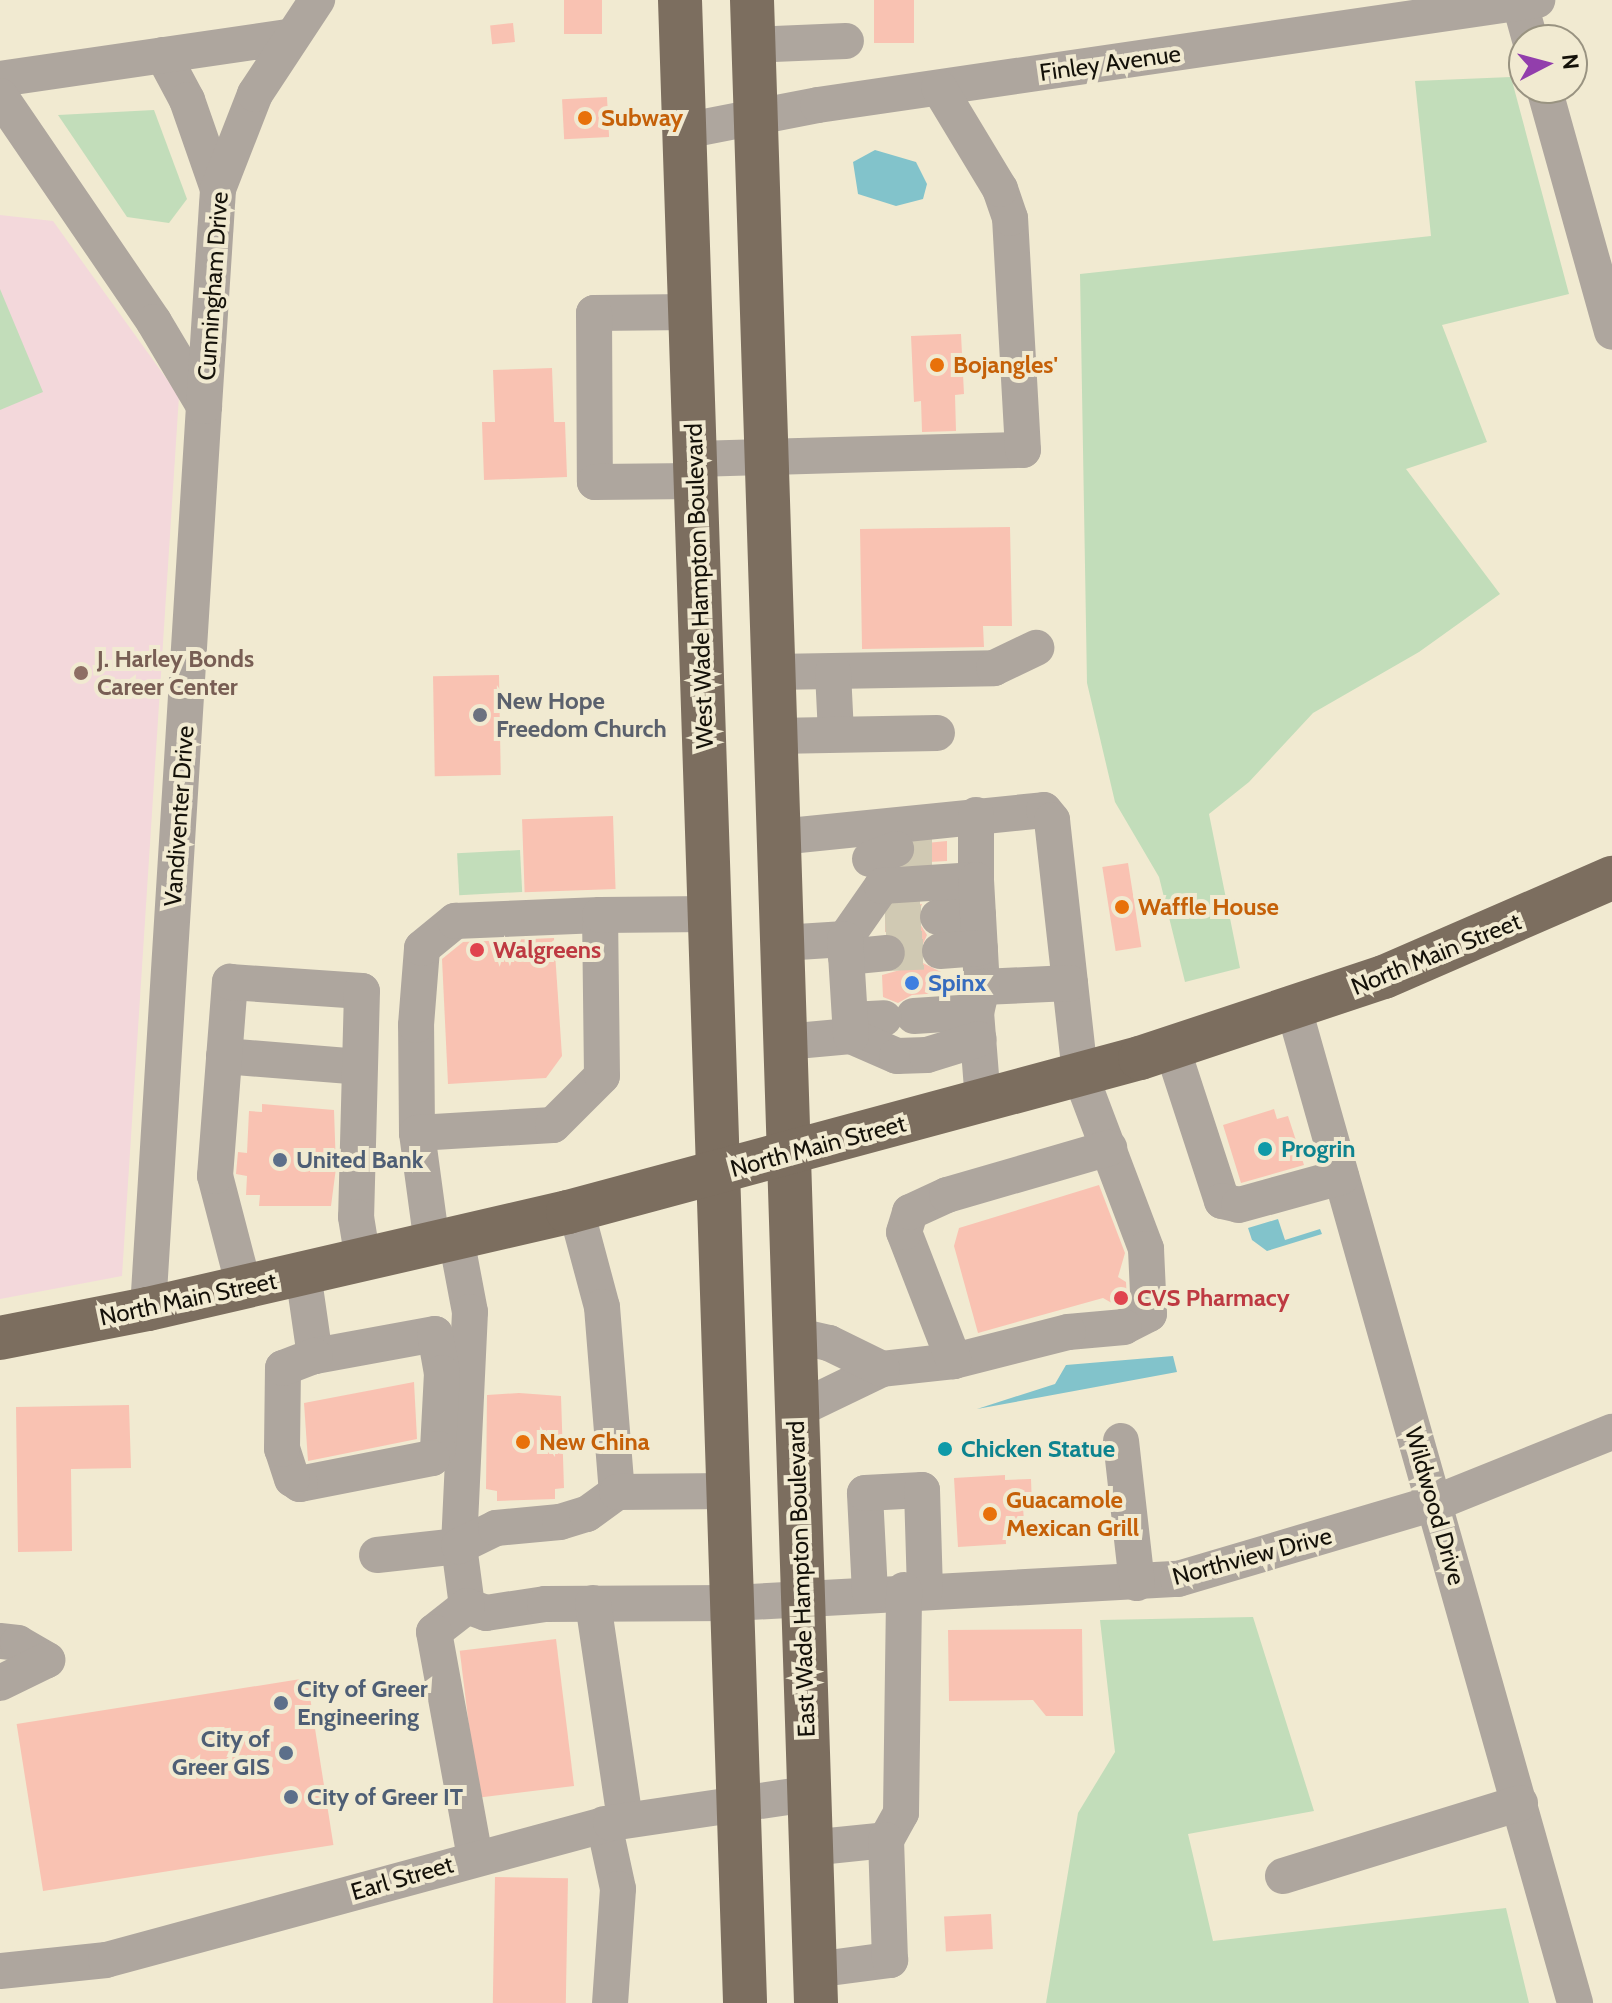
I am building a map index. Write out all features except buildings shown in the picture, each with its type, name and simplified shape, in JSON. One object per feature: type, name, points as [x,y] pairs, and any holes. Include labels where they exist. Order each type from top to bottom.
[{"type":"main road","name":"West Wade Hampton Boulevard","points":[[680,0],[717,1173]]},
{"type":"main road","points":[[752,0],[789,1154]]},
{"type":"main road","name":"North Main Street","points":[[0,1338],[148,1309],[576,1210],[1172,1048],[1294,1009],[1503,929],[1612,878]]},
{"type":"main road","name":"East Wade Hampton Boulevard","points":[[789,1154],[815,1986]]},
{"type":"main road","points":[[717,1173],[745,2003]]},
{"type":"street","name":"Cunningham Drive","points":[[204,406],[218,189],[255,94],[289,37],[317,0]]},
{"type":"street","points":[[1525,1],[1528,24]]},
{"type":"street","name":"Finley Avenue","points":[[684,131],[939,88],[1525,1]]},
{"type":"street","points":[[0,79],[289,37]]},
{"type":"street","points":[[753,45],[846,41]]},
{"type":"street","points":[[163,55],[197,125],[218,189]]},
{"type":"street","points":[[690,312],[594,313],[595,482],[695,470],[766,457],[1023,450],[1010,218],[1000,189],[939,88]]},
{"type":"street","points":[[0,96],[154,322],[204,406]]},
{"type":"street","points":[[1548,104],[1612,332]]},
{"type":"street","name":"Vandiventer Drive","points":[[148,1309],[204,406]]},
{"type":"street","points":[[773,672],[994,668],[1036,648]]},
{"type":"street","points":[[833,672],[836,734]]},
{"type":"street","points":[[775,736],[937,733]]},
{"type":"street","points":[[797,1410],[882,1369],[954,1361],[1068,1332],[1124,1327],[1149,1314],[1146,1249],[1080,1074],[1052,820],[1044,810],[972,875],[939,934]]},
{"type":"street","points":[[979,1012],[927,1055],[897,1056],[875,1022],[869,902],[914,819],[972,875],[979,1012],[983,1101]]},
{"type":"street","points":[[779,837],[869,902]]},
{"type":"street","points":[[782,943],[869,902],[972,875]]},
{"type":"street","points":[[475,1857],[434,1632],[467,1606],[459,1546],[470,1312],[444,1241],[417,1133],[416,1025],[422,948],[455,921],[709,914]]},
{"type":"street","points":[[417,1133],[553,1125],[602,1076],[600,915]]},
{"type":"street","points":[[244,1287],[215,1176],[230,982],[362,991],[356,1217],[363,1260]]},
{"type":"street","points":[[785,1042],[875,1022],[979,1012],[1070,983]]},
{"type":"street","name":"Wildwood Drive","points":[[1294,1009],[1575,2003]]},
{"type":"street","points":[[1172,1048],[1222,1201],[1239,1205],[1341,1177]]},
{"type":"street","points":[[224,1056],[360,1067]]},
{"type":"street","points":[[954,1361],[904,1232],[910,1212],[947,1195],[1109,1148]]},
{"type":"street","points":[[576,1210],[602,1307],[617,1492]]},
{"type":"street","points":[[299,1362],[435,1334],[442,1373],[438,1449],[432,1458],[300,1484],[292,1479],[282,1449],[299,1362],[303,1273]]},
{"type":"street","points":[[794,1335],[829,1343],[882,1369]]},
{"type":"street","name":"Northview Drive","points":[[467,1606],[486,1613],[593,1603],[732,1603],[899,1591],[1137,1583],[1235,1565],[1435,1503],[1612,1432]]},
{"type":"street","points":[[1121,1441],[1137,1583]]},
{"type":"street","points":[[377,1555],[459,1546],[496,1528],[587,1514],[617,1492],[728,1491]]},
{"type":"street","points":[[815,1986],[890,1960],[886,1840],[901,1813],[899,1591]]},
{"type":"street","points":[[593,1603],[615,1822],[618,1889],[610,2003]]},
{"type":"street","points":[[0,1641],[18,1643],[47,1660],[0,1683]]},
{"type":"street","name":"Earl Street","points":[[0,1971],[106,1960],[475,1857],[615,1822],[807,1794]]},
{"type":"street","points":[[1283,1876],[1520,1803]]},
{"type":"street","points":[[809,1848],[886,1840]]},
{"type":"shaded area","name":"J. Harley Bonds Career Center","points":[[0,215],[53,221],[179,396],[122,1276],[0,1299]]},
{"type":"green space","points":[[1508,77],[1508,104],[1518,104],[1569,294],[1442,325],[1487,442],[1406,469],[1500,594],[1419,652],[1313,713],[1249,782],[1209,814],[1240,968],[1185,982],[1159,877],[1115,802],[1087,683],[1080,274],[1431,236],[1415,81]]},
{"type":"green space","points":[[154,110],[187,199],[169,223],[127,217],[58,115]]},
{"type":"green space","points":[[0,289],[43,392],[0,410]]},
{"type":"green space","points":[[520,850],[522,892],[459,895],[457,853]]},
{"type":"green space","points":[[1253,1617],[1314,1811],[1188,1834],[1213,1941],[1506,1908],[1529,2003],[1046,2003],[1078,1813],[1115,1752],[1100,1620]]},
{"type":"water","points":[[875,150],[916,162],[927,184],[923,199],[896,206],[858,194],[853,162]]},
{"type":"water","points":[[1278,1219],[1285,1240],[1320,1229],[1322,1234],[1267,1251],[1252,1240],[1248,1228]]},
{"type":"water","points":[[1173,1356],[1177,1372],[977,1409],[1055,1384],[1066,1365]]},
{"type":"tunnel","points":[[896,849],[947,848]]},
{"type":"tunnel","points":[[885,919],[938,917]]},
{"type":"tunnel","points":[[887,953],[940,951]]},
{"type":"place","name":"Subway","points":[[585,118]]},
{"type":"place","name":"Bojangles'","points":[[937,365]]},
{"type":"place","name":"J. Harley Bonds Career Center","points":[[81,673]]},
{"type":"place","name":"New Hope Freedom Church","points":[[480,715]]},
{"type":"place","name":"Waffle House","points":[[1122,907]]},
{"type":"place","name":"Walgreens","points":[[477,950]]},
{"type":"place","name":"Spinx","points":[[912,983]]},
{"type":"place","name":"Progrin","points":[[1265,1149]]},
{"type":"place","name":"United Bank","points":[[280,1160]]},
{"type":"place","name":"CVS Pharmacy","points":[[1121,1298]]},
{"type":"place","name":"New China","points":[[523,1442]]},
{"type":"place","name":"Chicken Statue","points":[[945,1449]]},
{"type":"place","name":"Guacamole Mexican Grill","points":[[990,1514]]},
{"type":"place","name":"City of Greer Engineering","points":[[281,1703]]},
{"type":"place","name":"City of Greer GIS","points":[[286,1753]]},
{"type":"place","name":"City of Greer IT","points":[[291,1797]]}]
